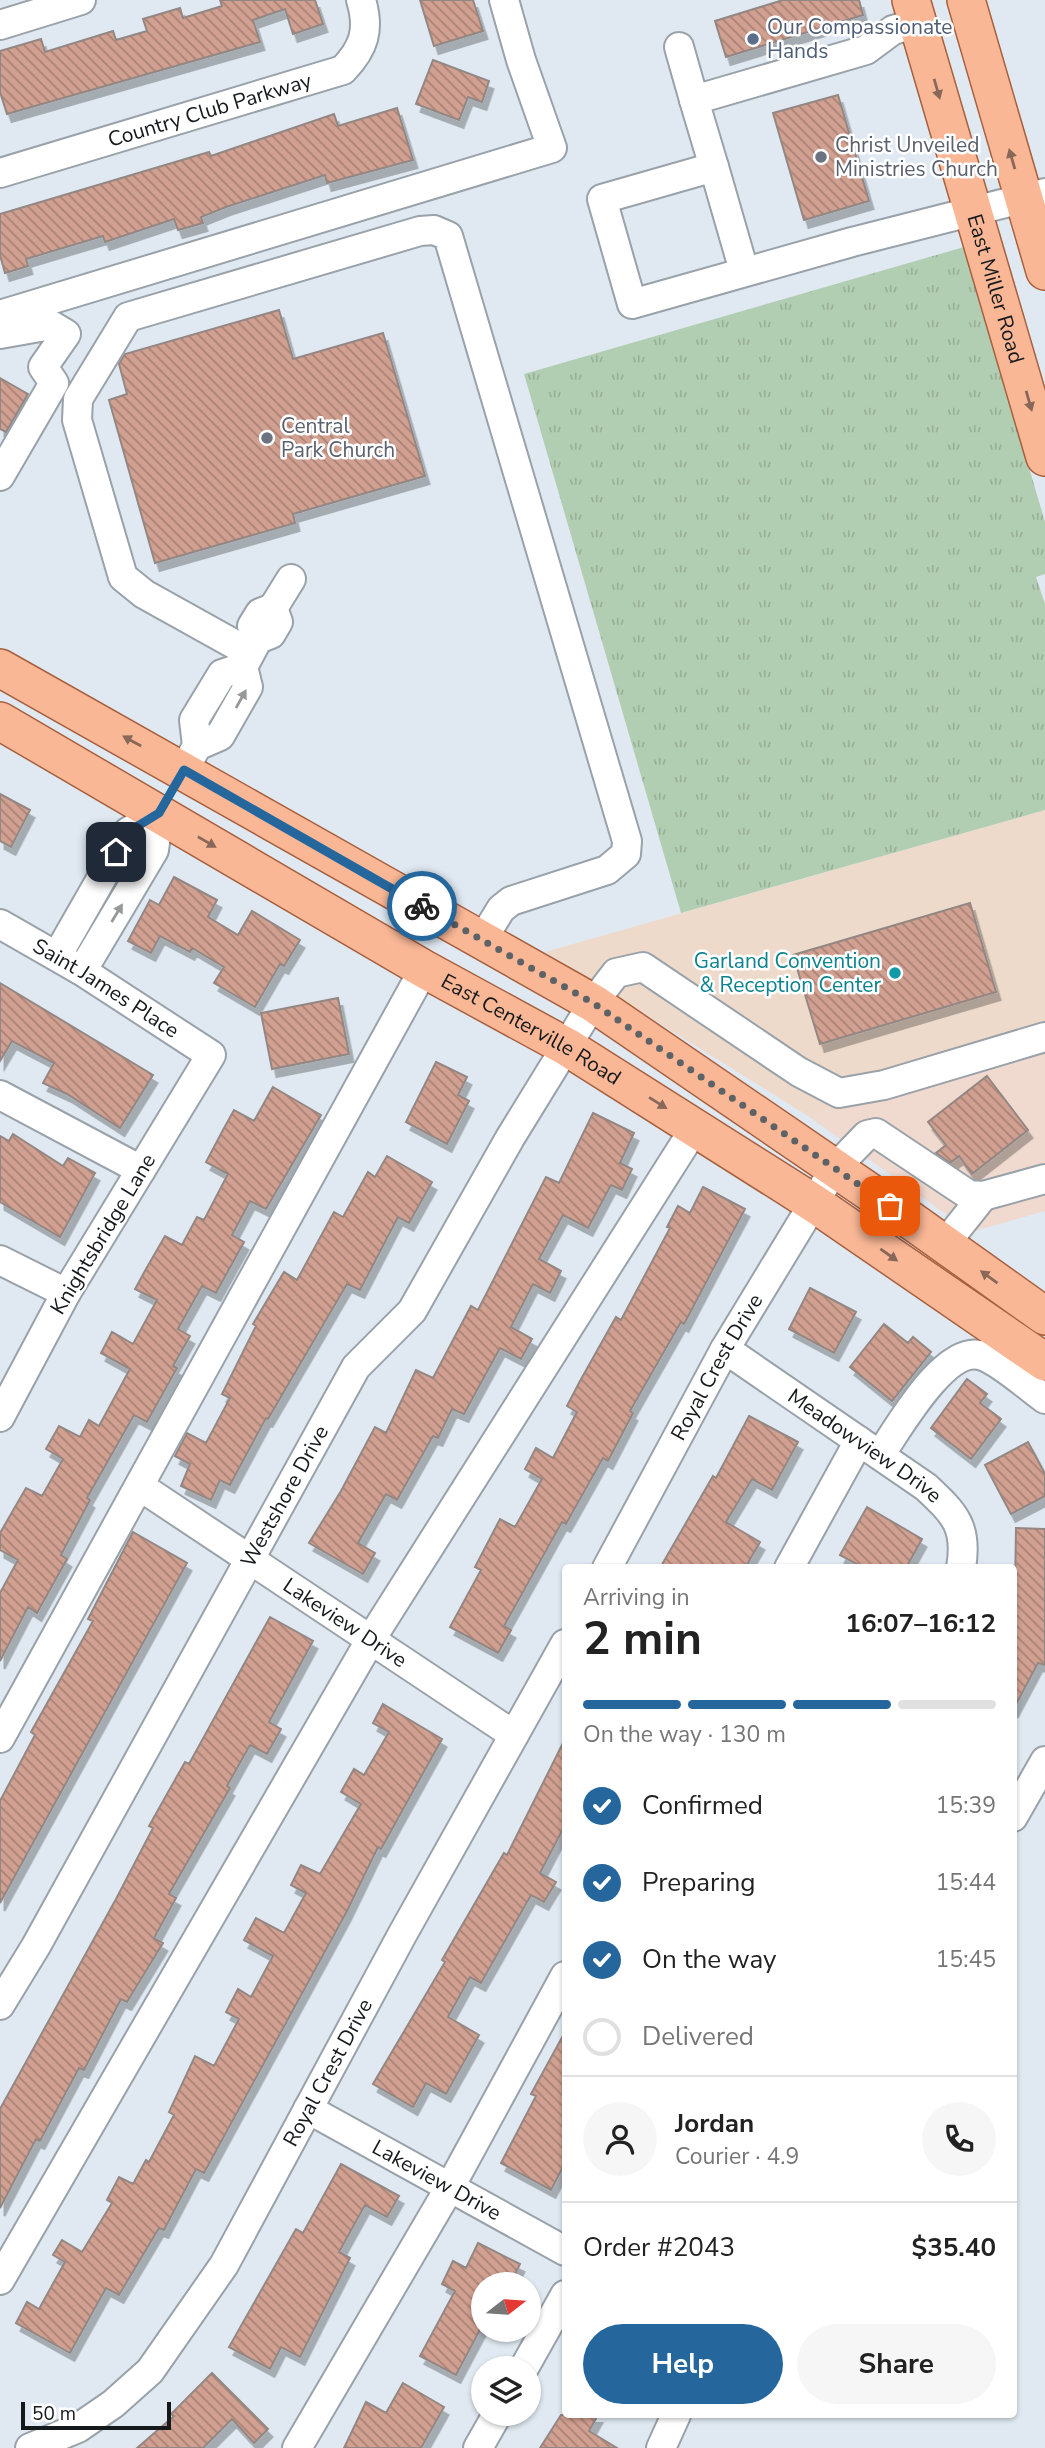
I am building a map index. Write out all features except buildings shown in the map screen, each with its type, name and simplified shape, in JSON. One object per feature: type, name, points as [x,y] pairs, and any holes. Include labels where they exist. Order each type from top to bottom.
[{"type":"main road","points":[[966,0],[1034,195],[1045,271]]},
{"type":"main road","name":"East Miller Road","points":[[914,11],[1045,457]]},
{"type":"main road","points":[[0,668],[190,758],[482,940],[593,1003],[835,1168],[1045,1316]]},
{"type":"main road","name":"East Centerville Road","points":[[0,721],[424,969],[567,1047],[696,1126],[1045,1362]]},
{"type":"main road","points":[[159,813],[190,758]]},
{"type":"street","points":[[0,25],[81,0]]},
{"type":"street","name":"Country Club Parkway","points":[[0,173],[344,70],[361,51],[366,14],[361,0]]},
{"type":"street","points":[[0,315],[519,161],[552,148],[521,60],[504,0]]},
{"type":"street","points":[[694,100],[866,50],[914,11]]},
{"type":"street","points":[[679,47],[744,271]]},
{"type":"street","points":[[714,167],[602,199],[632,304],[744,271],[974,213],[1034,195]]},
{"type":"street","points":[[250,653],[138,591],[123,577],[77,420],[78,399],[128,317],[420,230],[434,230],[448,236],[627,841],[626,854],[607,870],[512,901],[501,909],[482,940]]},
{"type":"street","points":[[0,334],[51,325],[66,334],[43,367],[54,383],[0,476]]},
{"type":"street","points":[[190,758],[220,736],[248,687],[252,626],[260,613],[273,608],[291,579]]},
{"type":"street","points":[[57,957],[128,832],[159,813]]},
{"type":"street","points":[[82,971],[155,850],[159,813]]},
{"type":"street","name":"Saint James Place","points":[[0,923],[82,971],[211,1055]]},
{"type":"street","name":"Westshore Drive","points":[[0,2005],[36,1946],[356,1367],[412,1311],[510,1138],[593,1003],[616,973],[643,967],[799,1072],[839,1093],[884,1085],[1045,1037]]},
{"type":"street","points":[[0,1738],[141,1487],[424,969]]},
{"type":"street","name":"Knightsbridge Lane","points":[[0,1417],[66,1293],[211,1055]]},
{"type":"street","points":[[0,1095],[141,1170]]},
{"type":"street","points":[[0,2280],[371,1639],[696,1126]]},
{"type":"street","name":"Royal Crest Drive","points":[[609,1564],[725,1349],[835,1168],[867,1135],[876,1133],[969,1195],[983,1196]]},
{"type":"street","points":[[944,1245],[983,1196],[1045,1179]]},
{"type":"street","points":[[0,1260],[66,1293]]},
{"type":"street","name":"Meadowview Drive","points":[[725,1349],[926,1486],[953,1512],[965,1542],[962,1564]]},
{"type":"street","points":[[792,1564],[869,1448],[942,1369],[967,1354],[983,1356],[1045,1399]]},
{"type":"street","name":"Lakeview Drive","points":[[141,1487],[514,1735]]},
{"type":"street","name":"Royal Crest Drive","points":[[30,2448],[78,2428],[113,2404],[150,2371],[224,2266],[562,1649]]},
{"type":"street","points":[[1017,1810],[1045,1761]]},
{"type":"street","points":[[297,2448],[450,2187],[562,1982]]},
{"type":"street","name":"Lakeview Drive","points":[[308,2109],[562,2249]]},
{"type":"street","points":[[531,2356],[562,2300]]},
{"type":"street","points":[[661,2448],[675,2418]]},
{"type":"street","points":[[478,2448],[491,2426]]},
{"type":"shaded area","points":[[1045,810],[1045,1047],[808,1116],[545,952]]},
{"type":"shaded area","points":[[1045,1047],[1045,1211],[971,1232],[808,1116]]},
{"type":"green space","points":[[964,247],[1045,522],[1045,574],[1036,577],[1045,604],[1045,810],[681,913],[524,374]]},
{"type":"way so far","points":[[422,906],[593,1003],[890,1206]]},
{"type":"place","name":"Our Compassionate Hands","points":[[753,39]]},
{"type":"place","name":"Christ Unveiled Ministries Church","points":[[821,157]]},
{"type":"place","name":"Central Park Church","points":[[267,438]]},
{"type":"place","name":"Garland Convention & Reception Center","points":[[895,973]]},
{"type":"route","points":[[116,852],[128,832],[159,813],[184,770],[422,906]]}]
